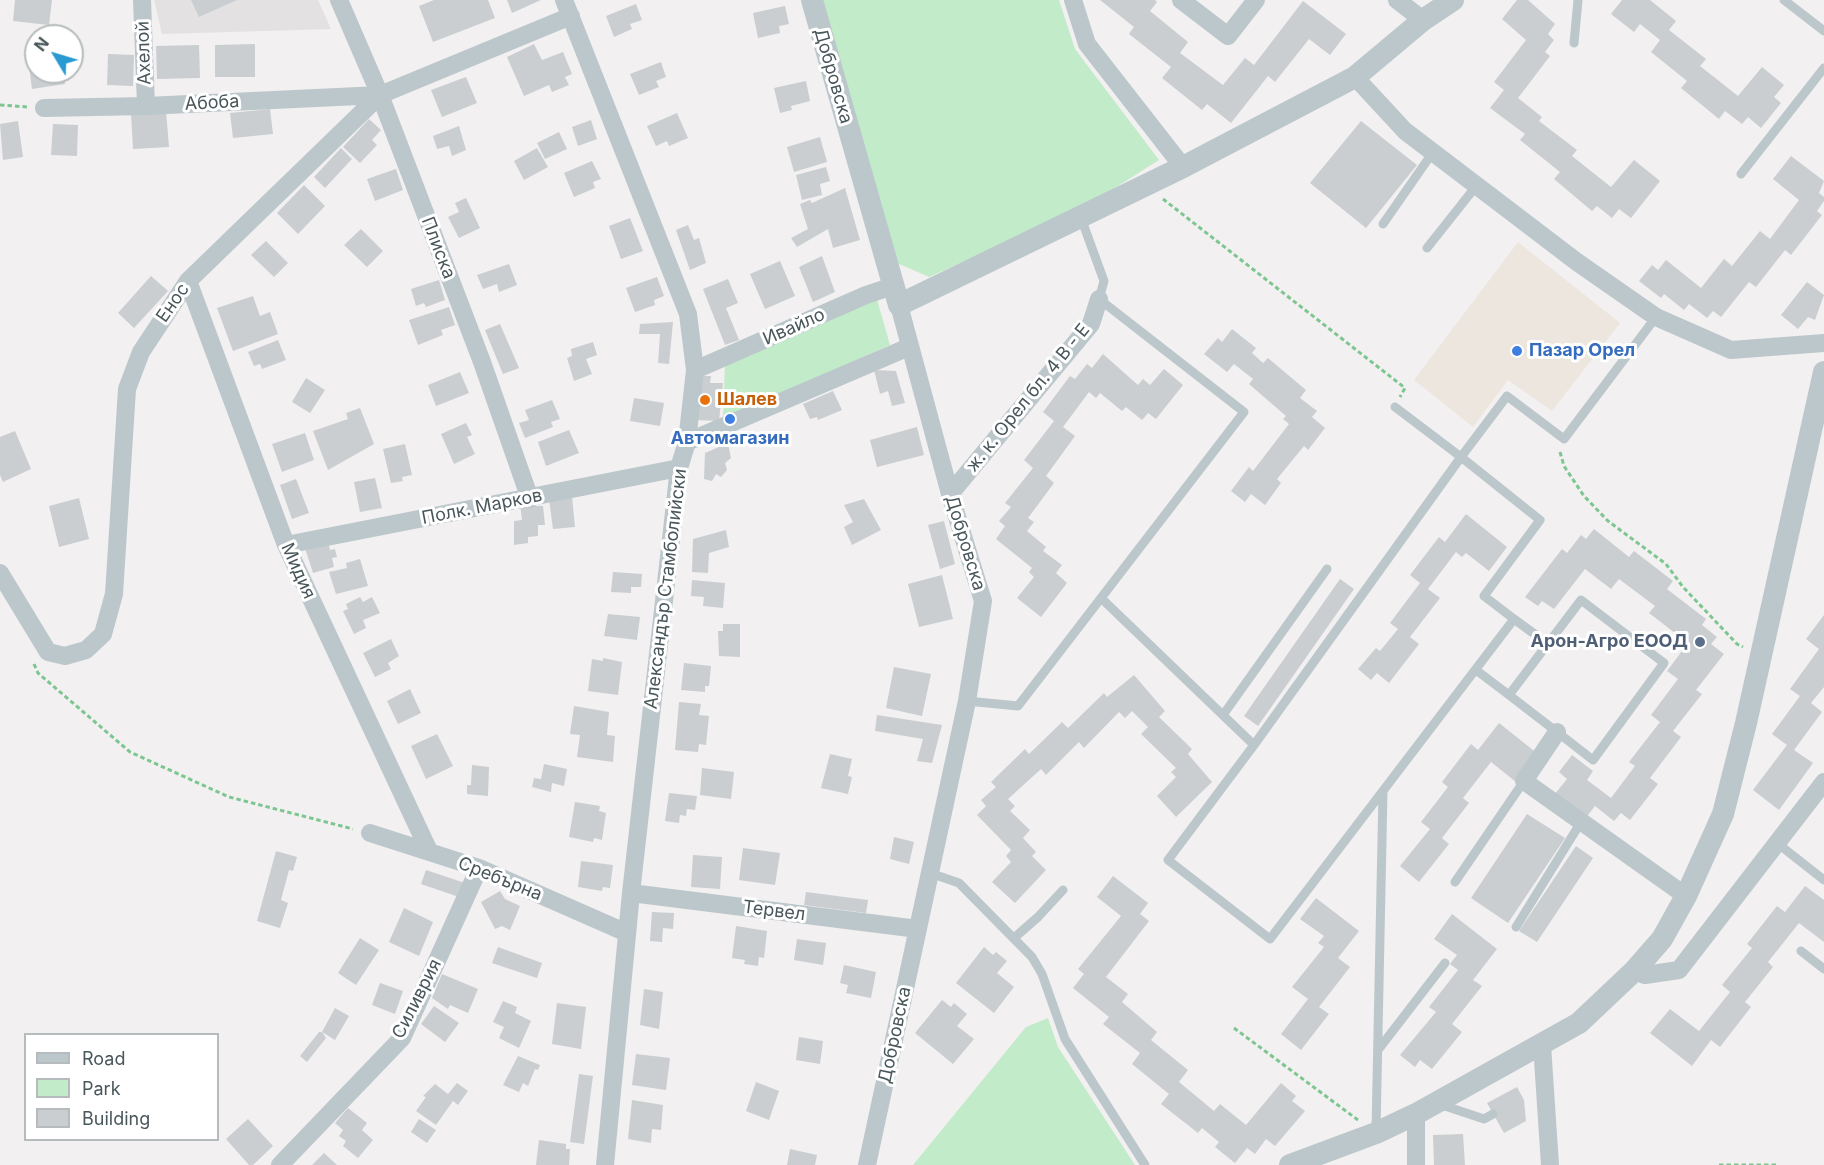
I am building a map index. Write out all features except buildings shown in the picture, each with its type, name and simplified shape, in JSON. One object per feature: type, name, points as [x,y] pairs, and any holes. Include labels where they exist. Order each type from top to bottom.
[{"type":"street","name":"Ахелой","points":[[142,0],[146,106]]},
{"type":"street","name":"Плиска","points":[[339,0],[380,95],[482,362],[530,499]]},
{"type":"street","name":"Добровска","points":[[812,0],[950,494],[983,601],[967,701],[867,1165]]},
{"type":"street","points":[[1073,0],[1087,44],[1183,166]]},
{"type":"street","points":[[1180,0],[1228,36],[1256,0]]},
{"type":"street","points":[[1397,0],[1423,20]]},
{"type":"street","points":[[896,295],[1080,216],[1183,166],[1355,77],[1423,20],[1453,0]]},
{"type":"street","name":"Енос","points":[[0,573],[48,652],[65,657],[86,650],[103,634],[114,594],[127,389],[141,352],[188,281],[380,95],[567,8]]},
{"type":"street","name":"Александър Стамболийски","points":[[567,8],[688,314],[695,370],[687,442],[679,468],[631,893],[605,1165]]},
{"type":"street","points":[[1355,77],[1405,131],[1656,317],[1731,350],[1824,343]]},
{"type":"street","name":"Абоба","points":[[44,108],[146,106],[380,95]]},
{"type":"street","name":"Мидия","points":[[188,281],[286,545],[429,851]]},
{"type":"street","name":"Ивайло","points":[[695,370],[866,295],[896,295]]},
{"type":"street","name":"ж. к. Орел бл. 4 В - Е","points":[[950,494],[1091,324],[1099,299]]},
{"type":"street","points":[[687,442],[909,347]]},
{"type":"street","points":[[1290,1165],[1376,1133],[1416,1114],[1579,1023],[1634,971],[1662,939],[1686,896],[1723,814],[1761,656],[1824,372]]},
{"type":"street","name":"Полк. Марков","points":[[286,545],[679,468]]},
{"type":"street","points":[[1557,732],[1524,781],[1686,896]]},
{"type":"street","points":[[1634,971],[1645,975],[1679,970],[1824,782]]},
{"type":"street","name":"Сребърна","points":[[370,833],[479,868],[627,933]]},
{"type":"street","name":"Силиврия","points":[[280,1165],[402,1038],[479,868]]},
{"type":"street","name":"Тервел","points":[[631,893],[918,929]]},
{"type":"street","points":[[1542,1045],[1550,1165]]},
{"type":"street","points":[[1416,1114],[1416,1165]]},
{"type":"lane","points":[[1574,43],[1578,0]]},
{"type":"lane","points":[[1784,0],[1824,31]]},
{"type":"lane","points":[[1741,174],[1824,68]]},
{"type":"lane","points":[[1383,224],[1433,152]]},
{"type":"lane","points":[[1427,249],[1477,185]]},
{"type":"lane","points":[[967,701],[1018,706],[1244,412],[1099,299],[1104,281],[1080,216]]},
{"type":"lane","points":[[1514,619],[1270,939],[1168,860],[1507,396],[1564,439],[1656,317]]},
{"type":"lane","points":[[1395,407],[1540,520],[1484,596],[1548,644]]},
{"type":"lane","points":[[1223,715],[1327,569]]},
{"type":"lane","points":[[1101,598],[1254,745]]},
{"type":"lane","points":[[1476,670],[1593,760],[1664,663],[1581,600],[1509,695]]},
{"type":"lane","points":[[1455,882],[1524,781]]},
{"type":"lane","points":[[1376,1133],[1383,791]]},
{"type":"lane","points":[[1516,927],[1581,822]]},
{"type":"lane","points":[[1777,843],[1824,880]]},
{"type":"lane","points":[[930,873],[959,882],[1032,957],[1065,1039],[1145,1165]]},
{"type":"lane","points":[[1014,938],[1063,890]]},
{"type":"lane","points":[[1801,951],[1824,969]]},
{"type":"lane","points":[[1378,1050],[1445,963]]},
{"type":"lane","points":[[1437,1103],[1484,1119],[1493,1114]]},
{"type":"path","points":[[0,105],[44,108]]},
{"type":"path","points":[[1145,185],[1405,388],[1395,407]]},
{"type":"path","points":[[1564,439],[1560,452],[1564,466],[1584,496],[1608,521],[1666,564],[1683,587],[1737,644],[1761,656]]},
{"type":"path","points":[[34,663],[38,673],[130,752],[229,797],[370,833]]},
{"type":"path","points":[[1234,1028],[1376,1133]]},
{"type":"path","points":[[1719,1165],[1777,1165]]},
{"type":"shaded area","points":[[154,0],[318,0],[331,29],[162,34]]},
{"type":"shaded area","name":"Пазар Орел","points":[[1518,242],[1620,323],[1552,411],[1508,380],[1473,427],[1414,380]]},
{"type":"green space","points":[[823,0],[1059,0],[1075,49],[1159,160],[1083,208],[929,277],[897,263]]},
{"type":"green space","points":[[876,296],[890,345],[723,420],[725,364]]},
{"type":"green space","points":[[1048,1018],[1058,1047],[1135,1165],[913,1165],[1026,1027]]},
{"type":"place","name":"Пазар Орел","points":[[1517,351]]},
{"type":"place","name":"Шалев","points":[[705,400]]},
{"type":"place","name":"Автомагазин","points":[[730,419]]},
{"type":"place","name":"Арон-Агро ЕООД","points":[[1700,642]]}]
